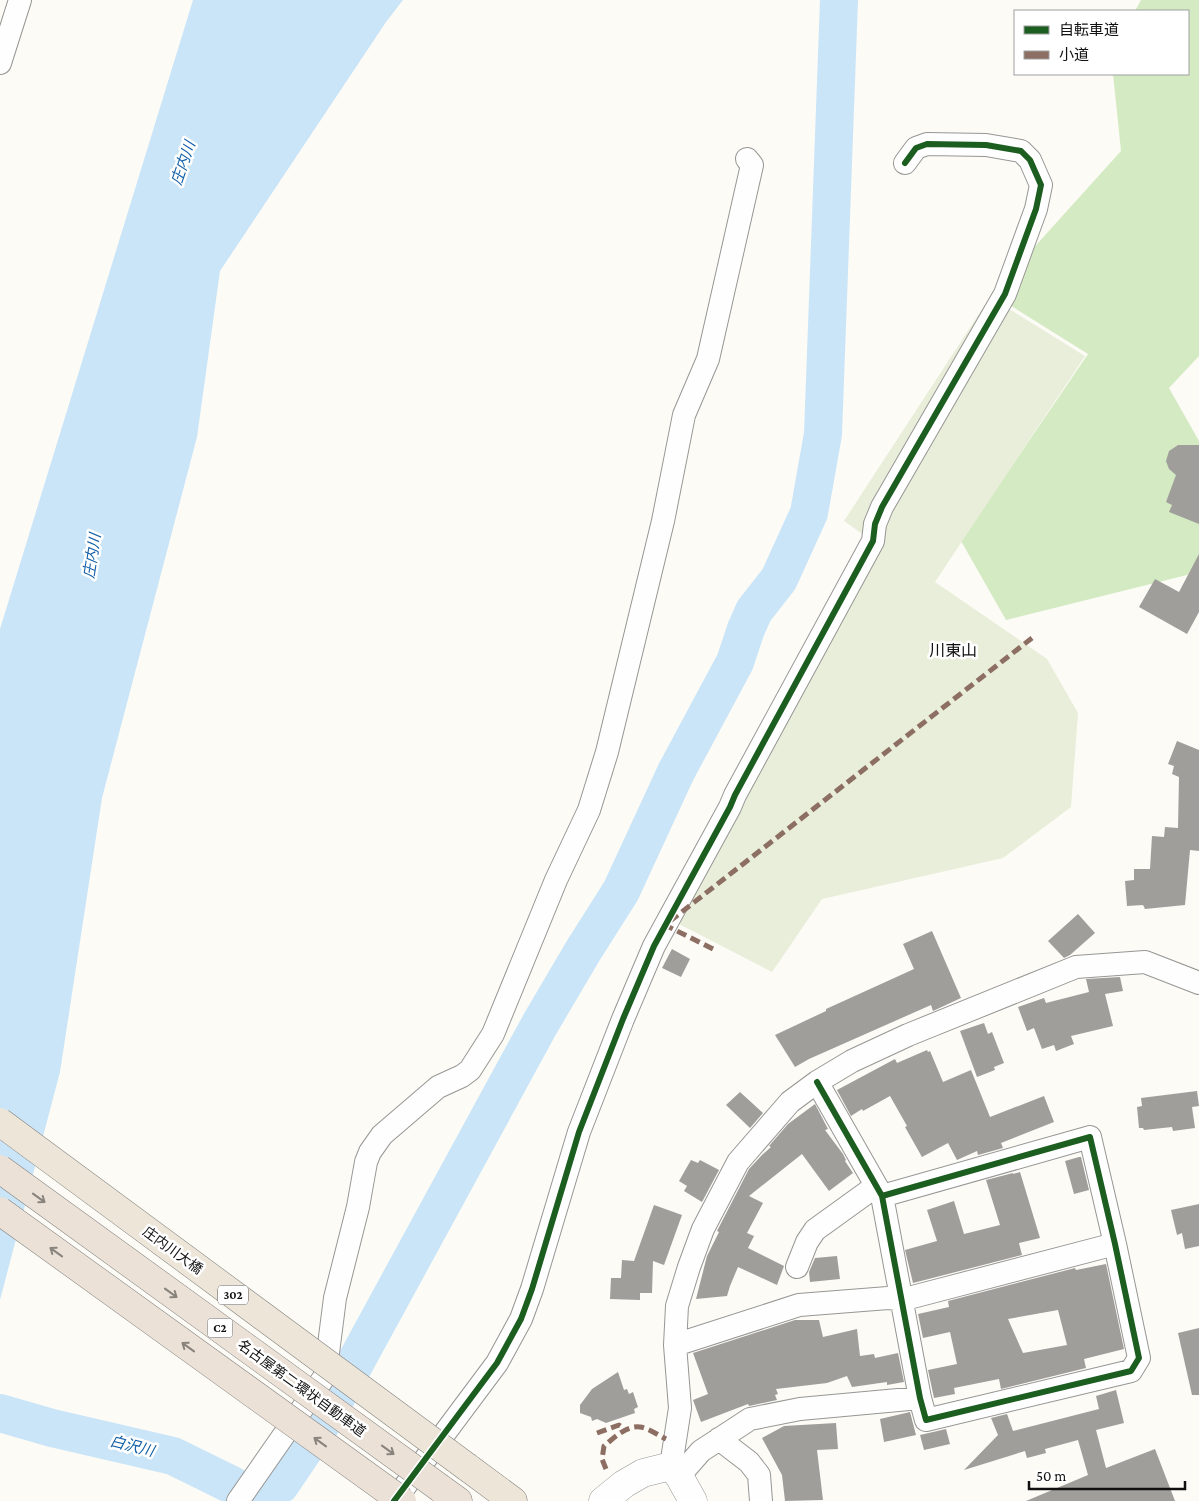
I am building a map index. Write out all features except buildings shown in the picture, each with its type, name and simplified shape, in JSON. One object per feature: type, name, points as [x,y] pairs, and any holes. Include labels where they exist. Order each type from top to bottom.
[{"type":"highway","name":"庄内川大橋","points":[[0,1122],[513,1501]]},
{"type":"highway","name":"名古屋第二環状自動車道","points":[[0,1169],[449,1494]]},
{"type":"highway","name":"C2","points":[[0,1211],[402,1501]]},
{"type":"street","points":[[0,63],[20,0]]},
{"type":"street","points":[[394,1501],[497,1363],[521,1319],[532,1289],[579,1132],[654,946],[873,541],[875,524],[882,507],[1005,294],[1036,209],[1040,185],[1030,160],[1021,151],[994,147],[927,144],[916,148],[905,163]]},
{"type":"street","points":[[238,1501],[325,1376],[335,1298],[358,1207],[366,1162],[370,1152],[382,1135],[438,1087],[462,1076],[470,1070],[493,1034],[556,880],[589,810],[607,752],[660,531],[684,415],[708,359],[752,165],[748,159]]},
{"type":"street","points":[[693,1501],[675,1470],[680,1408],[675,1345],[677,1306],[703,1229],[738,1162],[790,1102],[817,1082],[852,1061],[908,1035],[1076,967],[1144,962],[1199,983]]},
{"type":"street","points":[[797,1267],[815,1230],[879,1191],[1090,1137],[1139,1358],[1131,1371],[926,1420],[879,1191],[817,1082]]},
{"type":"street","points":[[675,1345],[799,1305],[888,1298],[901,1300],[1115,1244]]},
{"type":"street","points":[[602,1501],[624,1484],[643,1473],[675,1470],[750,1419],[800,1409],[920,1398]]},
{"type":"street","points":[[720,1439],[749,1462],[759,1475],[762,1501]]},
{"type":"green space","points":[[1141,0],[1199,0],[1199,356],[1169,388],[1199,441],[1199,572],[1006,620],[961,541],[1088,354],[992,294],[1121,151],[1113,75],[1189,75],[1189,10],[1136,10]]},
{"type":"green space","points":[[990,297],[1085,356],[935,582],[1047,659],[1078,713],[1071,807],[1003,858],[822,899],[772,972],[677,923],[737,819],[720,800],[868,538],[844,521]]},
{"type":"water","name":"庄内川","points":[[193,0],[403,0],[386,22],[220,271],[197,437],[102,798],[60,1072],[0,1300],[0,629]]},
{"type":"waterway","points":[[280,1485],[324,1420],[540,1024],[621,891],[676,772],[735,662],[754,611],[779,579],[809,513],[823,434],[839,0]]},
{"type":"waterway","name":"白沢川","points":[[0,1413],[52,1428],[173,1456],[232,1485],[255,1501]]},
{"type":"marked path","points":[[713,949],[665,925],[1032,638]]},
{"type":"marked path","points":[[597,1433],[619,1425],[626,1430]]},
{"type":"marked path","points":[[606,1469],[602,1459],[604,1446],[625,1430],[640,1427],[666,1439]]},
{"type":"cycle path","points":[[394,1501],[497,1363],[521,1319],[532,1289],[579,1132],[654,946],[873,541],[875,524],[882,507],[1005,294],[1036,209],[1041,185],[1030,160],[1021,151],[986,145],[927,144],[916,148],[905,163]]},
{"type":"cycle path","points":[[817,1082],[882,1196],[920,1398],[926,1420],[1131,1371],[1139,1358],[1090,1137],[882,1196]]},
{"type":"district","name":"川東山","points":[[953,650]]}]
